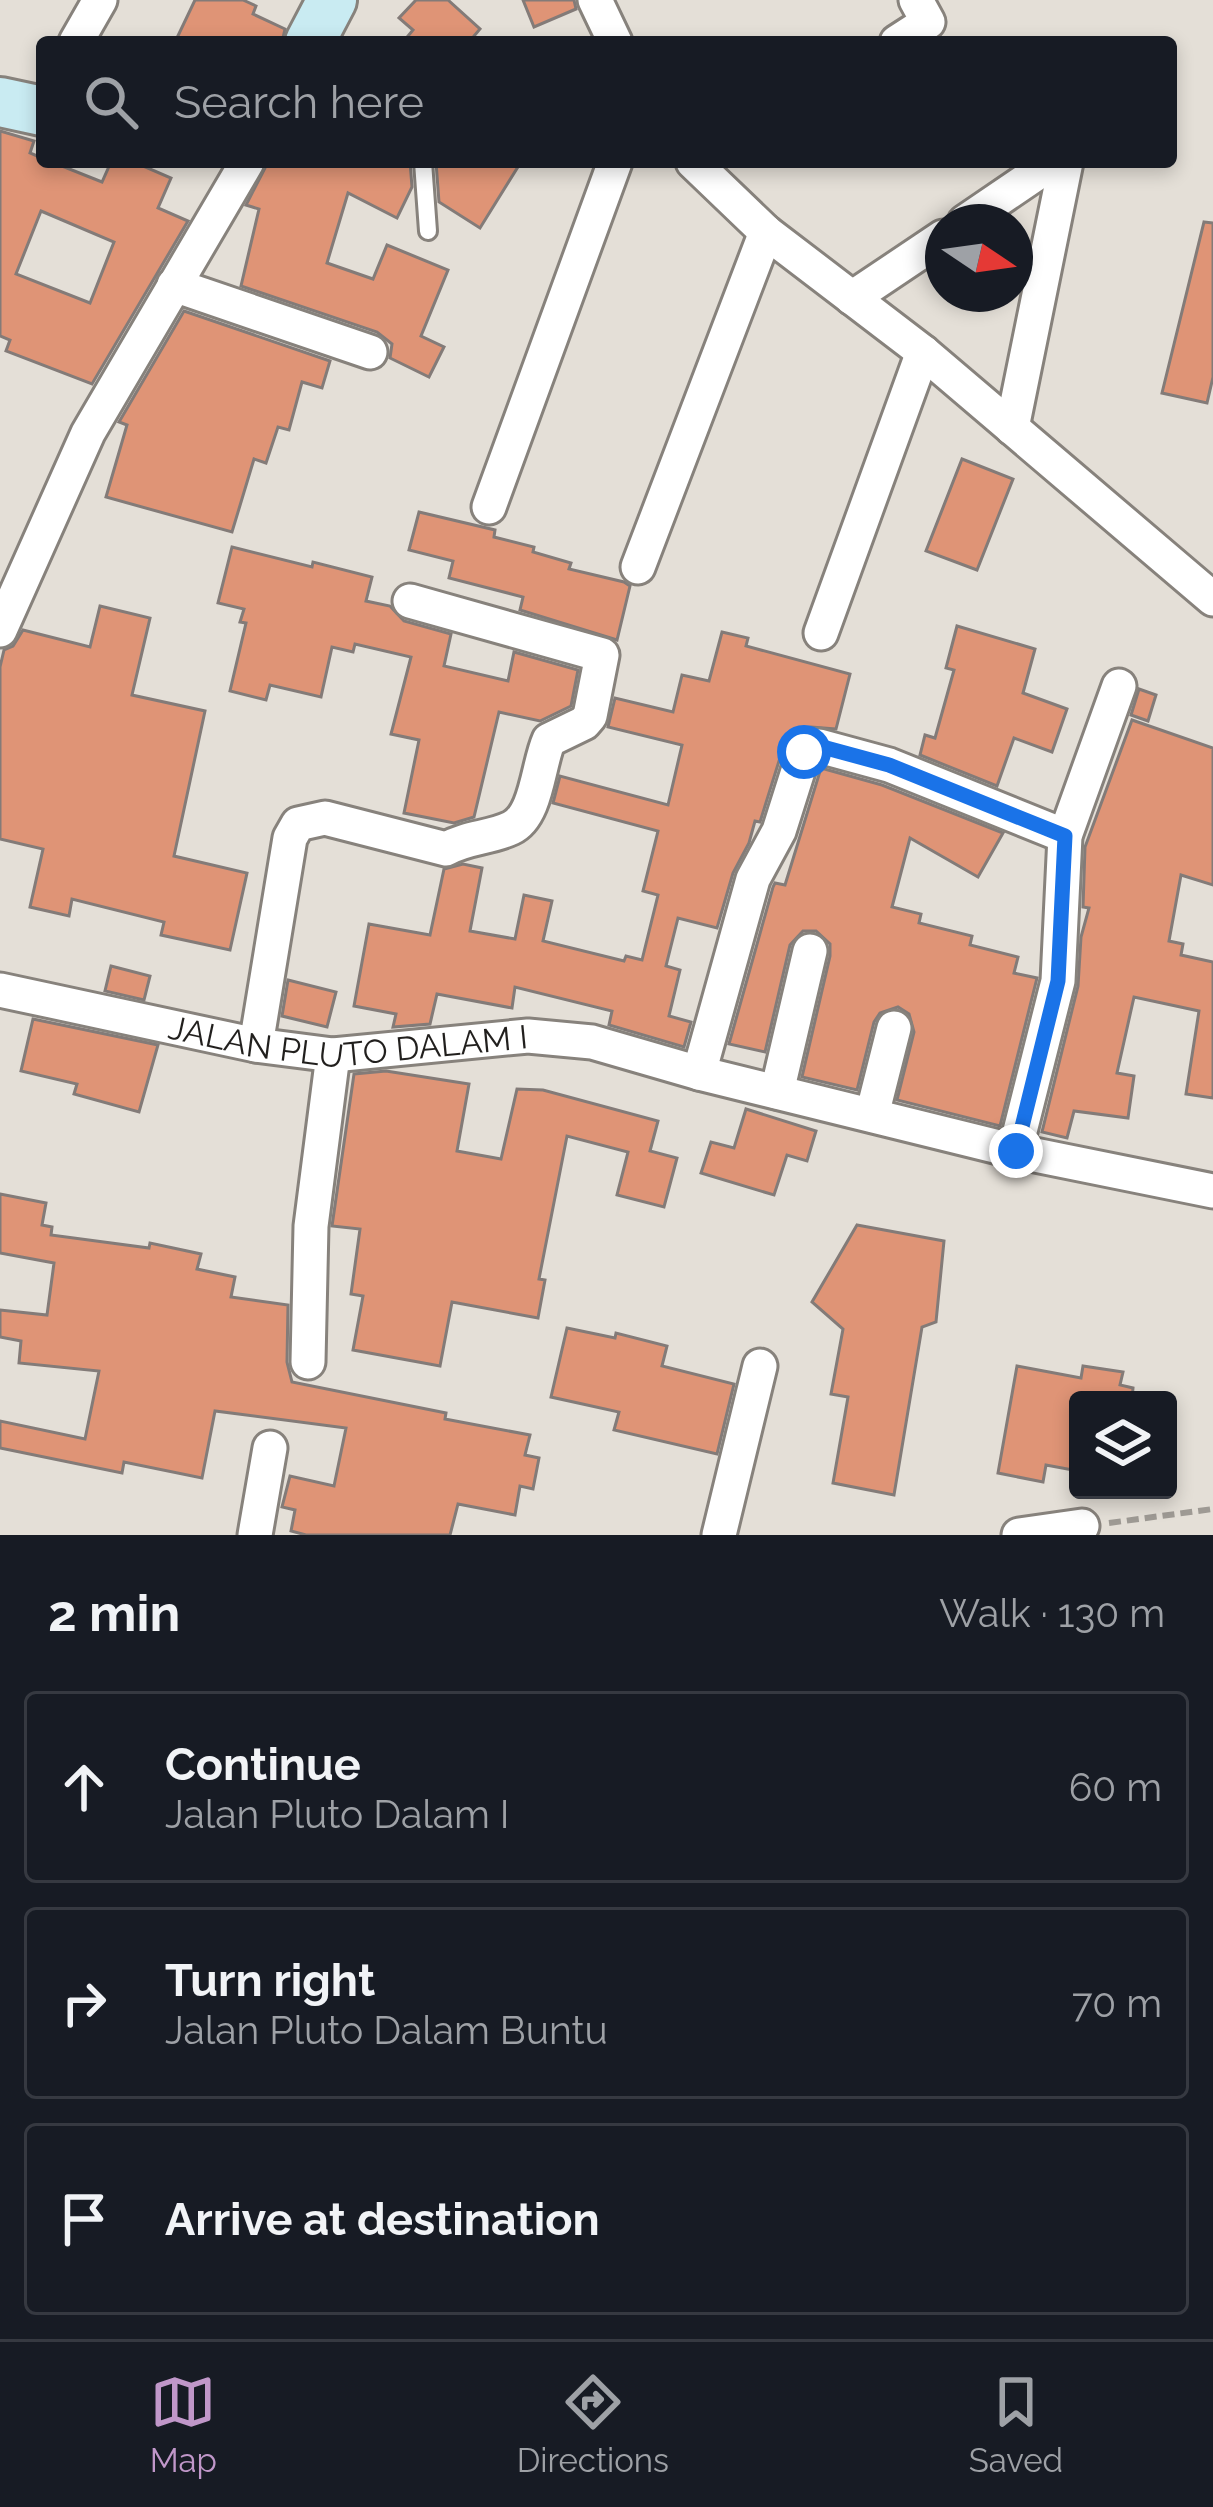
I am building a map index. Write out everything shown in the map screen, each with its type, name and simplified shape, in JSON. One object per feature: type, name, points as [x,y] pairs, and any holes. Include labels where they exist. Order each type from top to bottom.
[{"type":"street","points":[[79,36],[100,0]]},
{"type":"street","points":[[313,36],[332,0]]},
{"type":"street","points":[[595,0],[612,36]]},
{"type":"street","points":[[906,36],[928,22],[916,0]]},
{"type":"street","points":[[0,102],[36,110]]},
{"type":"street","points":[[0,630],[88,433],[243,168]]},
{"type":"street","points":[[490,507],[613,168]]},
{"type":"street","points":[[706,168],[766,232],[923,352],[1213,599]]},
{"type":"street","points":[[991,204],[1044,168]]},
{"type":"street","points":[[1012,428],[1065,168]]},
{"type":"street","points":[[638,567],[766,232]]},
{"type":"street","points":[[852,298],[925,249]]},
{"type":"street","points":[[174,285],[370,352]]},
{"type":"street","points":[[821,633],[923,352]]},
{"type":"street","points":[[256,1045],[290,838],[298,824],[325,818],[446,849],[511,828],[527,812],[549,740],[590,716],[602,655],[410,601]]},
{"type":"street","points":[[1016,1151],[1058,981],[1065,836],[1119,686]]},
{"type":"street","points":[[699,1073],[752,878],[779,831],[804,752],[819,746],[889,765],[1065,836]]},
{"type":"street","points":[[777,1092],[810,951]]},
{"type":"street","name":"JALAN PLUTO DALAM I","points":[[0,990],[256,1045],[334,1055],[528,1036],[592,1042],[1016,1151],[1213,1191]]},
{"type":"street","points":[[872,1115],[893,1028]]},
{"type":"street","points":[[308,1362],[311,1226],[334,1055]]},
{"type":"street","points":[[719,1535],[760,1366]]},
{"type":"street","points":[[255,1535],[270,1448]]},
{"type":"street","points":[[1019,1535],[1082,1526]]},
{"type":"lane","points":[[423,168],[428,231]]},
{"type":"path","points":[[1082,1526],[1213,1508]]},
{"type":"building","points":[[195,0],[243,0],[256,6],[253,14],[285,29],[283,36],[178,36]]},
{"type":"building","points":[[416,0],[448,0],[480,29],[474,36],[408,36],[413,30],[399,18]]},
{"type":"building","points":[[523,0],[574,0],[576,9],[534,27]]},
{"type":"building","points":[[0,131],[34,141],[30,153],[36,156],[36,168],[67,168],[102,182],[108,168],[148,168],[171,178],[158,208],[188,221],[92,384],[6,351],[10,340],[0,336]],"holes":[[[41,211],[114,242],[90,303],[16,274]]]},
{"type":"building","points":[[265,168],[410,168],[412,187],[397,218],[348,193],[327,263],[373,279],[387,245],[448,270],[421,336],[444,347],[429,377],[390,358],[392,344],[377,332],[241,286],[259,209],[246,205]]},
{"type":"building","points":[[436,168],[517,168],[480,228],[439,202]]},
{"type":"building","points":[[1204,222],[1213,223],[1213,377],[1207,403],[1162,393]]},
{"type":"building","points":[[184,311],[330,361],[322,388],[302,382],[289,430],[278,427],[266,463],[254,459],[232,532],[106,497],[127,425],[119,422]]},
{"type":"building","points":[[962,459],[1013,479],[977,570],[926,551]]},
{"type":"building","points":[[419,512],[495,530],[494,537],[534,547],[533,552],[571,563],[569,569],[624,582],[630,586],[617,640],[520,610],[523,597],[449,578],[453,561],[409,550]]},
{"type":"building","points":[[232,547],[372,577],[366,601],[390,606],[404,621],[451,634],[444,666],[508,681],[514,652],[578,670],[571,706],[540,721],[499,712],[474,817],[454,823],[404,813],[419,740],[391,734],[411,657],[355,644],[353,652],[332,647],[321,697],[270,685],[266,700],[230,691],[246,623],[240,622],[244,609],[218,603]]},
{"type":"building","points":[[100,606],[150,618],[132,695],[205,711],[174,856],[247,873],[230,950],[161,935],[164,922],[72,899],[69,916],[30,907],[43,849],[0,839],[0,667],[4,650],[13,646],[23,630],[90,647]]},
{"type":"building","points":[[957,626],[1035,649],[1023,693],[1067,709],[1052,752],[1014,738],[997,786],[920,755],[925,735],[935,738],[954,670],[946,668]]},
{"type":"building","points":[[722,632],[748,638],[746,646],[850,674],[836,729],[811,727],[795,733],[784,745],[760,822],[755,821],[733,873],[717,928],[678,918],[666,966],[680,970],[669,1016],[691,1022],[684,1047],[609,1025],[612,1011],[515,987],[512,1008],[437,994],[430,1024],[393,1027],[396,1014],[354,1006],[369,924],[430,935],[444,869],[463,864],[482,868],[470,931],[515,939],[524,895],[552,901],[543,941],[624,961],[626,956],[642,960],[658,895],[643,891],[658,831],[553,803],[560,776],[668,805],[682,745],[608,727],[615,698],[673,712],[682,675],[709,681]]},
{"type":"building","points":[[1139,689],[1156,695],[1148,721],[1131,715]]},
{"type":"building","points":[[1132,720],[1213,748],[1213,885],[1181,875],[1169,941],[1183,944],[1181,955],[1213,962],[1213,1098],[1186,1094],[1199,1011],[1134,997],[1117,1073],[1134,1076],[1128,1118],[1074,1111],[1067,1138],[1042,1132],[1078,986],[1081,937],[1089,908],[1083,907],[1085,847]]},
{"type":"building","points":[[821,768],[882,785],[1003,833],[978,877],[910,838],[892,907],[921,914],[919,923],[972,936],[970,945],[1018,957],[1014,973],[1037,978],[1000,1126],[897,1100],[914,1032],[909,1014],[898,1007],[880,1013],[874,1022],[857,1090],[802,1077],[830,956],[830,944],[816,931],[803,931],[790,945],[765,1052],[729,1044],[773,887],[775,883],[785,885]]},
{"type":"building","points":[[111,966],[150,976],[144,1000],[105,991]]},
{"type":"building","points":[[288,980],[336,992],[327,1027],[282,1016]]},
{"type":"building","points":[[33,1019],[158,1045],[139,1112],[74,1094],[77,1084],[21,1071]]},
{"type":"building","points":[[386,1071],[469,1084],[457,1151],[501,1159],[517,1089],[543,1090],[658,1121],[650,1151],[677,1158],[664,1207],[617,1195],[628,1152],[567,1136],[539,1279],[545,1280],[538,1318],[452,1302],[440,1366],[353,1350],[363,1296],[351,1294],[360,1229],[332,1226],[354,1074]]},
{"type":"building","points":[[746,1109],[816,1131],[807,1161],[787,1155],[774,1195],[701,1173],[711,1142],[734,1148]]},
{"type":"building","points":[[0,1194],[46,1203],[42,1225],[52,1227],[51,1235],[149,1248],[150,1243],[201,1254],[197,1269],[235,1277],[231,1297],[288,1305],[287,1362],[292,1382],[530,1435],[525,1455],[539,1458],[533,1489],[520,1486],[515,1515],[458,1504],[450,1535],[306,1535],[291,1531],[295,1510],[282,1507],[290,1476],[334,1486],[346,1428],[215,1411],[202,1478],[124,1462],[122,1473],[0,1448],[0,1421],[85,1439],[99,1371],[19,1363],[21,1341],[0,1337],[0,1310],[47,1315],[54,1263],[0,1253]]},
{"type":"building","points":[[857,1225],[944,1241],[936,1322],[922,1327],[894,1495],[833,1483],[848,1397],[831,1394],[843,1329],[812,1302]]},
{"type":"building","points":[[567,1328],[615,1338],[616,1333],[667,1346],[662,1366],[734,1384],[717,1454],[614,1430],[619,1412],[551,1397]]},
{"type":"building","points":[[1017,1366],[1081,1378],[1083,1366],[1123,1372],[1120,1385],[1133,1391],[1069,1391],[1069,1469],[1046,1465],[1043,1482],[998,1473]]},
{"type":"route","points":[[804,752],[819,746],[889,765],[1065,836],[1058,981],[1016,1151]]}]
